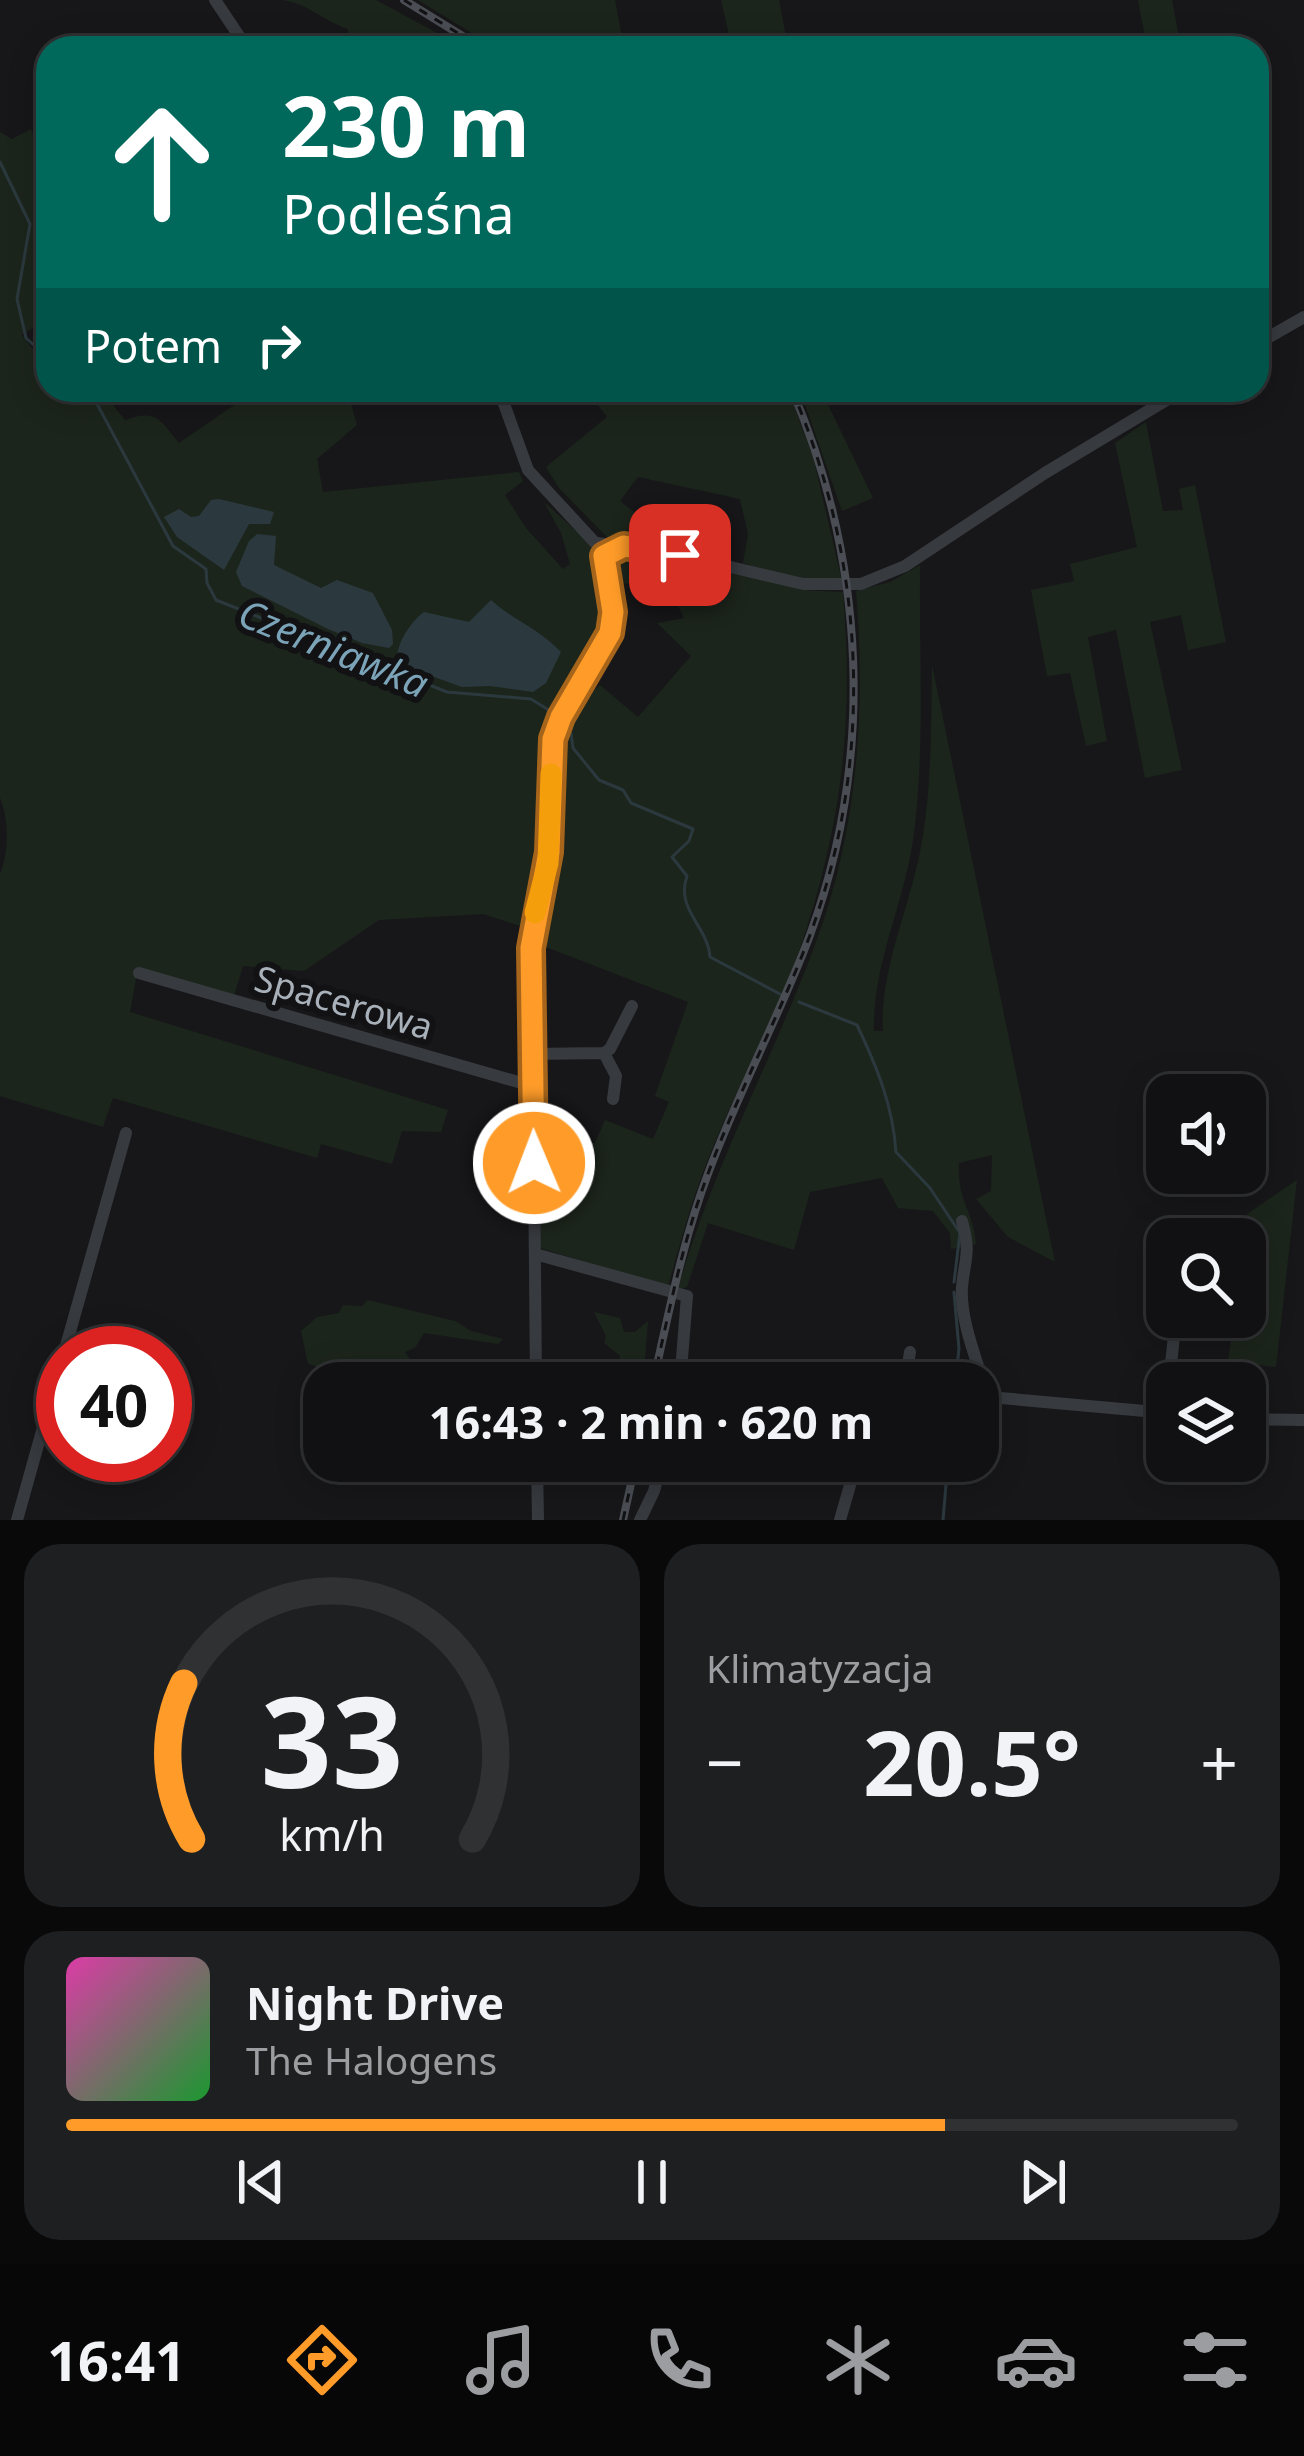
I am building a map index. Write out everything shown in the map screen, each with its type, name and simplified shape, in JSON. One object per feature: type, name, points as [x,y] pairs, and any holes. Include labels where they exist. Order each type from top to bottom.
[{"type":"street","points":[[215,0],[239,36]]},
{"type":"street","points":[[1269,337],[1304,317]]},
{"type":"street","points":[[503,402],[528,470],[600,550],[612,625],[553,739],[549,852],[531,948],[536,1362]]},
{"type":"street","points":[[600,550],[624,546],[803,584],[848,586],[876,580],[1163,402]]},
{"type":"street","name":"Spacerowa","points":[[139,973],[532,1086]]},
{"type":"street","points":[[604,1053],[632,1006]]},
{"type":"street","points":[[532,1054],[604,1053]]},
{"type":"street","points":[[604,1053],[616,1076],[614,1099]]},
{"type":"street","points":[[71,1326],[126,1133]]},
{"type":"street","points":[[962,1221],[970,1251],[962,1288],[964,1311],[975,1362]]},
{"type":"street","points":[[535,1254],[686,1296],[684,1362]]},
{"type":"street","points":[[908,1362],[910,1352]]},
{"type":"street","points":[[999,1398],[1146,1411]]},
{"type":"street","points":[[1266,1419],[1304,1420]]},
{"type":"street","points":[[16,1520],[36,1449]]},
{"type":"street","points":[[537,1482],[538,1520]]},
{"type":"street","points":[[640,1520],[657,1482]]},
{"type":"street","points":[[840,1520],[851,1482]]},
{"type":"shaded area","points":[[282,0],[376,0],[443,36],[348,36],[348,29]]},
{"type":"shaded area","points":[[418,0],[615,0],[622,36],[476,36]]},
{"type":"shaded area","points":[[721,0],[779,0],[786,36],[729,36]]},
{"type":"shaded area","points":[[1138,0],[1172,0],[1179,36],[1145,36]]},
{"type":"shaded area","points":[[31,129],[36,143],[36,326],[22,335],[36,353],[36,402],[111,402],[125,420],[156,418],[179,443],[239,402],[350,402],[357,425],[317,459],[323,492],[519,472],[523,481],[505,495],[526,528],[563,569],[570,564],[561,533],[544,502],[604,556],[624,546],[735,568],[802,590],[843,592],[847,679],[843,761],[820,884],[787,983],[706,1164],[668,1287],[540,1248],[539,1128],[595,1143],[605,1120],[653,1139],[669,1102],[655,1096],[688,1002],[546,947],[542,933],[483,914],[379,920],[304,971],[243,966],[234,996],[138,968],[130,1012],[448,1110],[441,1132],[402,1131],[392,1164],[321,1144],[317,1158],[113,1098],[103,1127],[0,1096],[0,874],[7,836],[0,798],[0,132],[12,139]],"holes":[[[609,583],[667,585],[684,618],[657,623],[691,656],[638,717],[600,685],[586,695],[574,696],[612,625]]]},
{"type":"shaded area","points":[[595,402],[792,402],[813,457],[842,581],[788,577],[743,563],[748,534],[740,499],[638,477],[620,501],[647,522],[647,531],[662,539],[661,544],[608,538],[559,488],[546,467],[607,417]]},
{"type":"shaded area","points":[[804,402],[827,402],[873,498],[842,511]]},
{"type":"shaded area","points":[[1146,422],[1163,511],[1183,510],[1179,489],[1195,485],[1226,642],[1188,650],[1181,615],[1150,622],[1182,770],[1145,778],[1116,630],[1088,637],[1107,741],[1086,746],[1070,673],[1047,676],[1031,590],[1074,581],[1070,564],[1137,547],[1115,443]]},
{"type":"shaded area","points":[[211,500],[274,512],[270,524],[249,524],[224,570],[177,537],[164,517],[179,509],[199,516]]},
{"type":"shaded area","points":[[257,534],[276,536],[274,565],[321,588],[337,580],[373,593],[392,630],[393,644],[389,648],[362,643],[242,586],[236,572],[249,541]]},
{"type":"shaded area","points":[[920,565],[917,800],[910,858],[878,981],[874,1031],[883,1031],[886,984],[922,841],[932,665],[1055,1262],[1008,1237],[976,1199],[991,1191],[992,1155],[959,1163],[960,1187],[976,1244],[951,1249],[950,1233],[933,1211],[898,1208],[882,1178],[810,1192],[794,1250],[708,1223],[687,1287],[678,1289],[725,1157],[816,942],[841,856],[859,724],[856,591],[890,582]]},
{"type":"shaded area","points":[[491,600],[561,652],[546,683],[533,692],[462,687],[398,664],[404,636],[424,612],[469,622]]},
{"type":"shaded area","points":[[1297,1180],[1276,1367],[1266,1362],[1228,1362],[1231,1338],[1266,1338],[1266,1218],[1247,1218]]},
{"type":"shaded area","points":[[368,1300],[455,1321],[471,1331],[503,1339],[498,1344],[424,1333],[415,1348],[405,1352],[412,1362],[308,1362],[301,1331],[317,1317],[339,1313],[343,1305],[362,1306]]},
{"type":"shaded area","points":[[594,1312],[620,1318],[624,1332],[635,1332],[648,1321],[645,1362],[619,1362],[620,1356],[604,1343],[606,1336]]},
{"type":"waterway","name":"Czerniawka","points":[[0,162],[30,224],[17,299],[26,338],[36,347]]},
{"type":"waterway","name":"Czerniawka","points":[[96,402],[173,546],[206,569],[216,600],[447,692],[531,699],[555,714]]},
{"type":"waterway","name":"Czerniawka","points":[[565,726],[573,748],[599,780],[623,790],[631,803],[693,829],[689,841],[672,857],[687,876],[685,899],[710,957],[780,994]]},
{"type":"waterway","name":"Czerniawka","points":[[799,1002],[857,1025],[883,1087],[896,1152],[930,1188],[960,1233],[954,1282]]},
{"type":"waterway","name":"Czerniawka","points":[[954,1292],[957,1362]]},
{"type":"waterway","name":"Czerniawka","points":[[943,1520],[946,1482]]},
{"type":"railway","points":[[404,0],[462,36]]},
{"type":"railway","points":[[658,1362],[700,1197],[810,935],[845,800],[853,661],[847,592],[835,523],[797,402]]},
{"type":"railway","points":[[623,1520],[631,1482]]},
{"type":"slow traffic","points":[[535,913],[548,863],[551,774]]},
{"type":"route","points":[[534,1163],[531,948],[549,852],[553,739],[610,633],[613,612],[604,556],[624,546],[680,555]]}]
